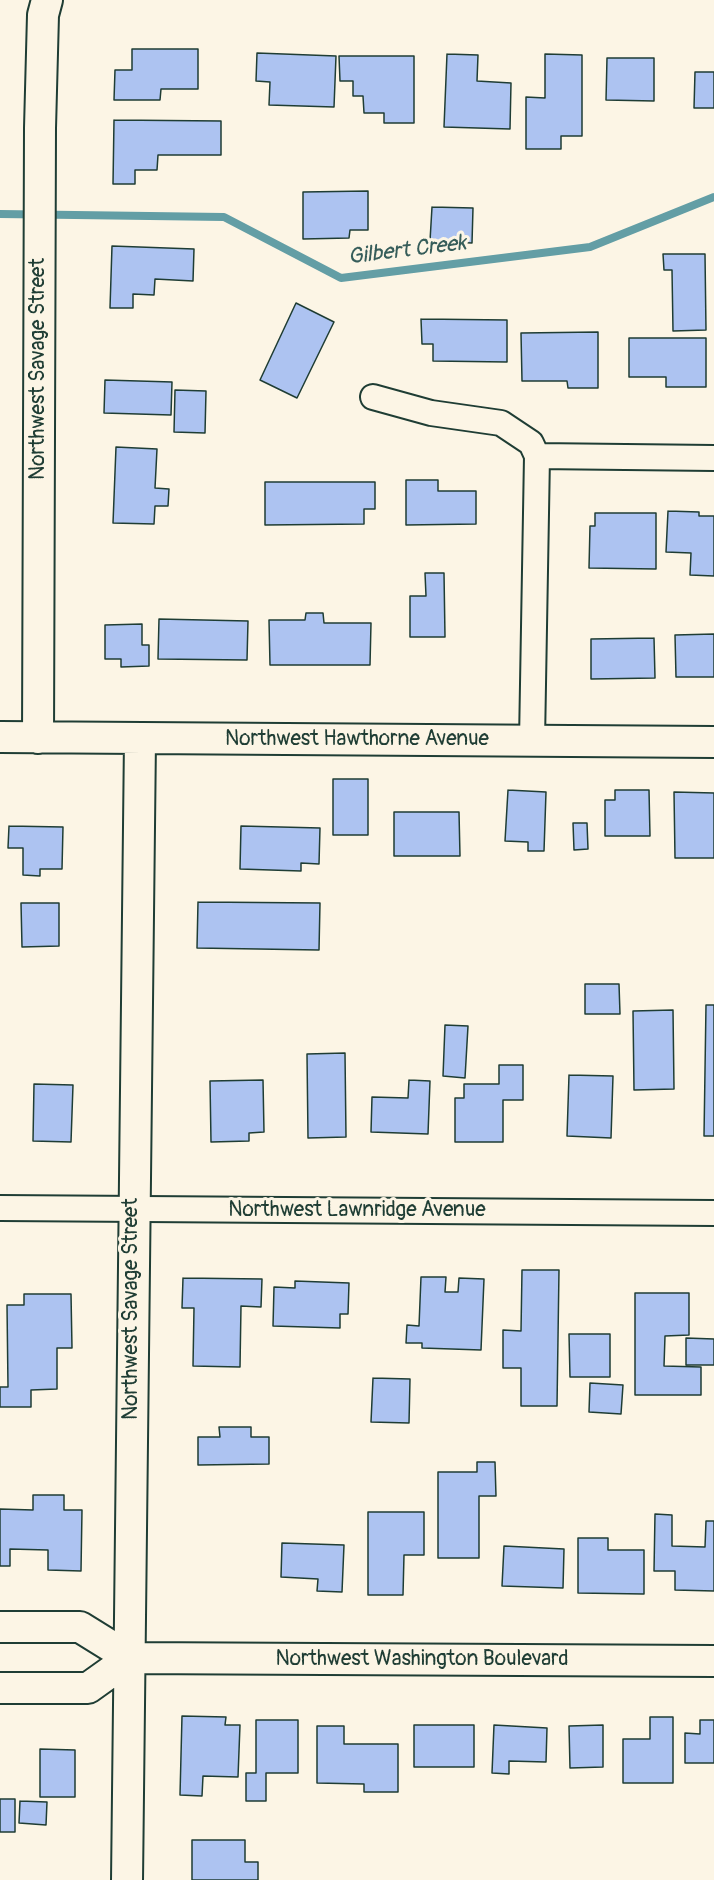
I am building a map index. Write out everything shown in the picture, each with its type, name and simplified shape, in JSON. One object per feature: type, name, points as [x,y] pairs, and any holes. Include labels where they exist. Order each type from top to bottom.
[{"type":"street","name":"Northwest Savage Street","points":[[38,738],[40,128],[43,15],[47,0]]},
{"type":"street","points":[[373,397],[431,413],[501,423],[531,443],[537,456],[532,741]]},
{"type":"street","points":[[537,456],[714,458]]},
{"type":"street","name":"Northwest Hawthorne Avenue","points":[[0,737],[714,742]]},
{"type":"street","name":"Northwest Savage Street","points":[[128,1880],[133,1209],[140,739]]},
{"type":"street","name":"Northwest Lawnridge Avenue","points":[[0,1208],[714,1213]]},
{"type":"street","points":[[0,1627],[80,1627],[130,1658],[88,1688],[0,1688]]},
{"type":"street","name":"Northwest Washington Boulevard","points":[[130,1658],[714,1661]]},
{"type":"building","points":[[132,49],[198,49],[198,89],[161,89],[160,100],[114,100],[115,70],[132,70]]},
{"type":"building","points":[[257,53],[336,56],[334,107],[269,105],[270,82],[256,81]]},
{"type":"building","points":[[447,54],[478,55],[477,81],[511,83],[510,129],[444,127]]},
{"type":"building","points":[[545,54],[582,55],[582,136],[561,136],[561,149],[526,149],[526,97],[545,98]]},
{"type":"building","points":[[339,56],[414,56],[414,123],[384,123],[384,113],[364,113],[363,96],[353,96],[353,81],[340,81]]},
{"type":"building","points":[[607,58],[654,58],[654,101],[606,100]]},
{"type":"building","points":[[695,72],[714,72],[714,108],[694,108]]},
{"type":"building","points":[[114,120],[221,121],[221,155],[158,155],[157,170],[135,170],[135,184],[113,184]]},
{"type":"building","points":[[368,191],[368,230],[350,230],[349,238],[303,239],[303,192]]},
{"type":"building","points":[[432,207],[473,208],[472,243],[430,241]]},
{"type":"building","points":[[112,246],[194,249],[193,281],[155,279],[154,295],[133,294],[133,308],[110,308]]},
{"type":"building","points":[[663,254],[705,254],[706,330],[673,331],[672,270],[664,270]]},
{"type":"building","points":[[296,303],[334,322],[297,398],[260,380]]},
{"type":"building","points":[[421,319],[507,320],[507,362],[433,361],[433,344],[422,344]]},
{"type":"building","points":[[598,332],[598,388],[568,388],[567,381],[522,381],[521,333]]},
{"type":"building","points":[[629,338],[706,338],[706,387],[666,387],[666,377],[629,377]]},
{"type":"building","points":[[105,380],[172,382],[171,415],[104,413]]},
{"type":"building","points":[[175,390],[206,391],[205,433],[174,432]]},
{"type":"building","points":[[116,447],[157,449],[155,488],[169,489],[168,506],[155,506],[154,524],[113,523]]},
{"type":"building","points":[[406,480],[438,480],[438,491],[476,491],[476,524],[406,525]]},
{"type":"building","points":[[265,482],[375,482],[375,509],[364,509],[364,524],[265,525]]},
{"type":"building","points":[[668,511],[699,512],[699,516],[714,516],[714,576],[690,575],[691,553],[666,552]]},
{"type":"building","points":[[595,513],[656,513],[656,569],[589,568],[590,526],[595,526]]},
{"type":"building","points":[[425,573],[444,573],[445,637],[410,637],[410,596],[426,596]]},
{"type":"building","points":[[306,613],[323,613],[324,623],[371,623],[370,665],[270,665],[269,620],[305,620]]},
{"type":"building","points":[[159,619],[248,621],[247,660],[158,659]]},
{"type":"building","points":[[142,624],[142,645],[149,645],[149,666],[121,667],[121,659],[105,659],[105,625]]},
{"type":"building","points":[[714,634],[714,677],[676,677],[675,635]]},
{"type":"building","points":[[654,638],[655,678],[591,679],[591,639]]},
{"type":"building","points":[[333,779],[368,779],[368,835],[333,835]]},
{"type":"building","points":[[508,790],[546,792],[544,851],[528,851],[528,842],[505,841]]},
{"type":"building","points":[[615,790],[649,790],[650,836],[605,836],[605,800],[615,800]]},
{"type":"building","points":[[674,792],[714,793],[714,858],[675,858]]},
{"type":"building","points":[[394,812],[459,812],[460,856],[394,856]]},
{"type":"building","points":[[573,823],[587,823],[588,849],[574,850]]},
{"type":"building","points":[[9,826],[63,827],[62,869],[40,869],[40,876],[23,875],[23,848],[8,848]]},
{"type":"building","points":[[241,826],[320,828],[319,864],[301,863],[301,871],[240,869]]},
{"type":"building","points":[[198,902],[320,903],[319,950],[197,948]]},
{"type":"building","points":[[21,903],[59,903],[59,946],[22,947]]},
{"type":"building","points":[[585,984],[619,984],[620,1014],[585,1014]]},
{"type":"building","points":[[706,1005],[714,1005],[714,1136],[704,1136]]},
{"type":"building","points":[[673,1010],[674,1089],[634,1090],[633,1011]]},
{"type":"building","points":[[445,1025],[468,1026],[465,1078],[443,1076]]},
{"type":"building","points":[[345,1053],[346,1137],[308,1138],[307,1054]]},
{"type":"building","points":[[499,1065],[523,1065],[523,1100],[503,1100],[503,1142],[455,1142],[455,1098],[464,1098],[464,1084],[499,1084]]},
{"type":"building","points":[[569,1075],[613,1076],[611,1138],[567,1136]]},
{"type":"building","points":[[263,1080],[264,1132],[249,1133],[249,1141],[211,1142],[210,1081]]},
{"type":"building","points":[[409,1080],[430,1081],[428,1134],[371,1132],[372,1097],[408,1098]]},
{"type":"building","points":[[34,1084],[73,1085],[71,1142],[33,1141]]},
{"type":"building","points":[[522,1270],[559,1270],[557,1406],[521,1406],[521,1368],[503,1368],[503,1330],[521,1331]]},
{"type":"building","points":[[421,1277],[446,1277],[445,1292],[458,1292],[459,1278],[484,1279],[481,1350],[422,1348],[422,1343],[406,1343],[407,1325],[419,1326]]},
{"type":"building","points":[[183,1278],[262,1279],[261,1307],[241,1306],[240,1367],[193,1366],[194,1308],[182,1308]]},
{"type":"building","points":[[295,1281],[349,1283],[348,1314],[340,1314],[340,1328],[273,1326],[274,1287],[295,1288]]},
{"type":"building","points":[[635,1293],[689,1293],[689,1335],[665,1336],[664,1366],[701,1367],[701,1395],[635,1395]]},
{"type":"building","points":[[24,1294],[71,1294],[72,1348],[57,1348],[57,1389],[31,1390],[31,1407],[0,1407],[0,1387],[8,1387],[7,1305],[24,1305]]},
{"type":"building","points":[[569,1334],[610,1334],[610,1377],[570,1377]]},
{"type":"building","points":[[686,1338],[714,1339],[714,1365],[686,1365]]},
{"type":"building","points":[[373,1378],[410,1379],[409,1423],[371,1422]]},
{"type":"building","points":[[590,1383],[623,1385],[621,1414],[589,1412]]},
{"type":"building","points":[[219,1427],[251,1427],[251,1437],[269,1437],[269,1464],[198,1465],[198,1437],[220,1437]]},
{"type":"building","points":[[477,1462],[495,1462],[496,1496],[479,1496],[479,1558],[438,1558],[438,1472],[477,1472]]},
{"type":"building","points":[[33,1495],[64,1495],[64,1510],[82,1510],[81,1571],[48,1570],[48,1550],[10,1549],[10,1566],[0,1566],[0,1509],[33,1510]]},
{"type":"building","points":[[368,1512],[424,1512],[424,1555],[404,1555],[403,1595],[368,1595]]},
{"type":"building","points":[[655,1514],[672,1515],[672,1546],[705,1547],[706,1521],[714,1521],[714,1591],[675,1590],[675,1571],[654,1571]]},
{"type":"building","points":[[578,1538],[608,1538],[608,1550],[644,1550],[644,1594],[578,1593]]},
{"type":"building","points":[[282,1543],[344,1545],[342,1592],[317,1591],[318,1579],[281,1577]]},
{"type":"building","points":[[504,1546],[564,1549],[563,1588],[502,1586]]},
{"type":"building","points":[[182,1716],[226,1717],[225,1725],[240,1725],[238,1777],[203,1776],[202,1796],[180,1795]]},
{"type":"building","points":[[650,1717],[673,1717],[673,1783],[623,1783],[623,1739],[650,1739]]},
{"type":"building","points":[[256,1720],[298,1720],[298,1773],[266,1773],[266,1801],[246,1801],[246,1773],[256,1773]]},
{"type":"building","points":[[700,1720],[714,1720],[714,1763],[685,1763],[685,1733],[700,1734]]},
{"type":"building","points":[[414,1725],[474,1725],[474,1767],[414,1767]]},
{"type":"building","points":[[494,1725],[547,1728],[546,1762],[509,1761],[509,1774],[492,1773]]},
{"type":"building","points":[[603,1725],[603,1767],[570,1768],[569,1726]]},
{"type":"building","points":[[317,1726],[344,1726],[344,1744],[398,1744],[398,1792],[364,1792],[364,1784],[317,1783]]},
{"type":"building","points":[[40,1749],[75,1750],[75,1797],[40,1797]]},
{"type":"building","points":[[0,1799],[15,1799],[15,1832],[0,1832]]},
{"type":"building","points":[[20,1801],[47,1802],[46,1825],[19,1823]]},
{"type":"building","points":[[192,1840],[245,1840],[245,1862],[258,1862],[258,1880],[192,1880]]},
{"type":"waterway","name":"Gilbert Creek","points":[[0,214],[224,217],[341,278],[590,247],[714,197]]}]
